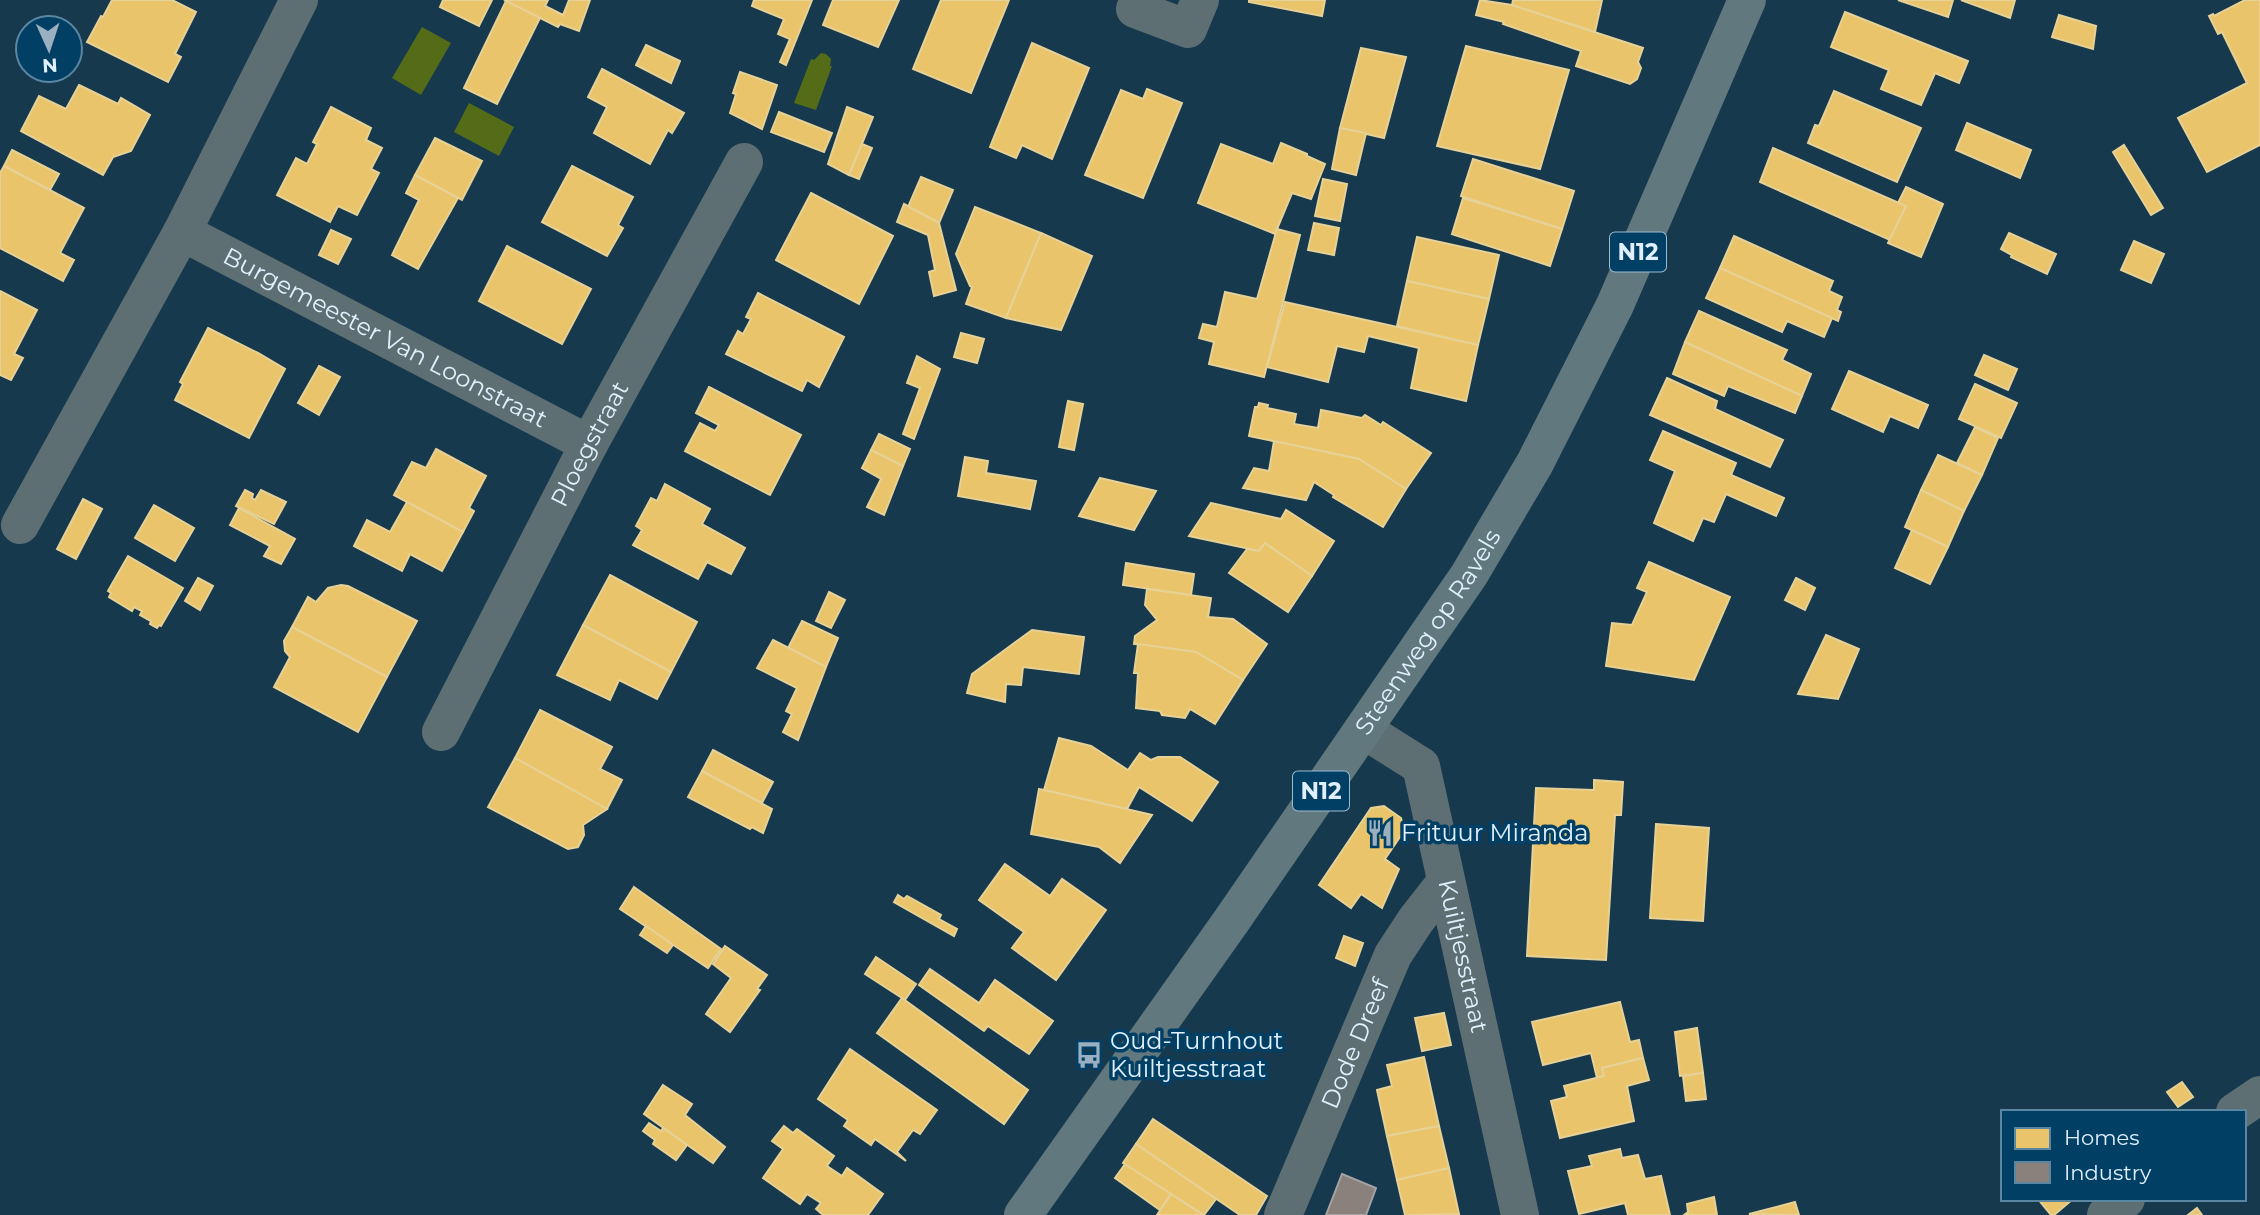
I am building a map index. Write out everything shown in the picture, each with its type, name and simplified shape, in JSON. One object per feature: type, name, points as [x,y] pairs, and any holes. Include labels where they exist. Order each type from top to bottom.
[{"type":"main road","name":"Steenweg op Ravels","points":[[1023,1215],[1460,590],[1535,463],[1615,304],[1747,0]]},
{"type":"street","points":[[20,525],[182,232],[299,0]]},
{"type":"street","points":[[1140,0],[1135,9],[1188,29],[1200,0]]},
{"type":"street","name":"Ploegstraat","points":[[442,732],[589,444],[744,162]]},
{"type":"street","name":"Burgemeester Van Loonstraat","points":[[182,232],[589,444]]},
{"type":"street","name":"Kuiltjesstraat","points":[[1364,730],[1422,766],[1520,1215]]},
{"type":"street","name":"Dode Dreef","points":[[1283,1215],[1393,955],[1416,920],[1446,883]]},
{"type":"street","points":[[2238,1110],[2260,1095]]},
{"type":"street","points":[[2106,1215],[2124,1201]]},
{"type":"shaded area","points":[[422,27],[451,43],[421,95],[392,78]]},
{"type":"shaded area","points":[[821,53],[831,59],[832,66],[816,110],[794,103],[811,59],[814,60]]},
{"type":"shaded area","points":[[469,103],[514,127],[499,156],[454,132]]},
{"type":"building: Homes","points":[[112,0],[172,0],[196,12],[175,54],[181,57],[168,82],[87,42]]},
{"type":"building: Homes","points":[[443,0],[492,0],[479,26],[440,7]]},
{"type":"building: Homes","points":[[504,0],[548,0],[545,6],[563,15],[569,0],[590,0],[579,31],[560,24],[558,27]]},
{"type":"building: Homes","points":[[754,0],[812,0],[786,65],[780,62],[790,39],[778,34],[784,19],[752,6]]},
{"type":"building: Homes","points":[[833,0],[899,0],[878,47],[823,25]]},
{"type":"building: Homes","points":[[941,0],[1009,0],[971,93],[913,69]]},
{"type":"building: Homes","points":[[1249,0],[1325,0],[1322,16]]},
{"type":"building: Homes","points":[[1480,0],[1512,5],[1643,48],[1638,62],[1641,68],[1637,79],[1630,84],[1576,66],[1581,51],[1503,24],[1504,22],[1476,15]]},
{"type":"building: Homes","points":[[1513,0],[1602,0],[1595,32],[1512,5]]},
{"type":"building: Homes","points":[[1898,0],[1953,0],[1948,17]]},
{"type":"building: Homes","points":[[1961,0],[2015,0],[2010,18]]},
{"type":"building: Homes","points":[[2245,0],[2260,0],[2260,145],[2207,172],[2178,118],[2247,83],[2222,32],[2218,34],[2209,16]]},
{"type":"building: Homes","points":[[506,1],[540,18],[497,104],[464,88]]},
{"type":"building: Homes","points":[[1845,12],[1968,61],[1959,83],[1935,73],[1921,105],[1881,89],[1889,70],[1831,47]]},
{"type":"building: Homes","points":[[2059,15],[2096,26],[2093,49],[2052,37]]},
{"type":"building: Homes","points":[[1032,43],[1089,68],[1052,159],[1022,145],[1016,158],[990,147]]},
{"type":"building: Homes","points":[[646,45],[680,61],[671,83],[636,65]]},
{"type":"building: Homes","points":[[1466,46],[1569,70],[1540,169],[1437,146]]},
{"type":"building: Homes","points":[[1361,48],[1406,57],[1384,138],[1340,128]]},
{"type":"building: Homes","points":[[602,69],[684,113],[672,133],[668,130],[650,164],[594,133],[607,107],[588,97]]},
{"type":"building: Homes","points":[[740,72],[777,85],[762,129],[730,113]]},
{"type":"building: Homes","points":[[79,85],[118,104],[121,98],[150,115],[131,151],[113,157],[103,175],[21,131],[39,96],[66,109]]},
{"type":"building: Homes","points":[[1147,89],[1182,103],[1143,198],[1085,175],[1121,90],[1143,99]]},
{"type":"building: Homes","points":[[1834,91],[1921,128],[1897,182],[1808,143],[1815,125],[1819,126]]},
{"type":"building: Homes","points":[[331,107],[371,128],[366,140],[382,148],[371,169],[379,173],[357,215],[338,206],[330,222],[277,195],[296,158],[307,164],[317,144],[313,142]]},
{"type":"building: Homes","points":[[847,107],[873,117],[849,175],[828,164]]},
{"type":"building: Homes","points":[[779,112],[832,133],[824,152],[771,132]]},
{"type":"building: Homes","points":[[1967,123],[2031,150],[2020,178],[1956,150]]},
{"type":"building: Homes","points":[[1340,128],[1366,133],[1356,175],[1332,169]]},
{"type":"building: Homes","points":[[435,138],[482,161],[462,200],[415,175]]},
{"type":"building: Homes","points":[[1281,143],[1325,164],[1311,199],[1292,193],[1275,234],[1198,203],[1221,144],[1273,164]]},
{"type":"building: Homes","points":[[862,144],[872,148],[859,179],[849,175]]},
{"type":"building: Homes","points":[[2124,145],[2163,208],[2151,215],[2113,152]]},
{"type":"building: Homes","points":[[1773,148],[1906,206],[1890,240],[1760,182]]},
{"type":"building: Homes","points":[[12,150],[59,174],[50,190],[4,166]]},
{"type":"building: Homes","points":[[1473,159],[1574,191],[1562,229],[1461,196]]},
{"type":"building: Homes","points":[[4,166],[84,208],[60,253],[74,260],[63,281],[0,248],[0,173]]},
{"type":"building: Homes","points":[[572,166],[633,197],[618,225],[623,228],[607,256],[542,222]]},
{"type":"building: Homes","points":[[415,175],[458,198],[418,269],[392,255],[419,200],[406,193]]},
{"type":"building: Homes","points":[[921,177],[953,190],[939,223],[908,207]]},
{"type":"building: Homes","points":[[1323,179],[1347,184],[1340,221],[1315,216]]},
{"type":"building: Homes","points":[[1906,187],[1943,204],[1921,257],[1888,243],[1906,206],[1898,203]]},
{"type":"building: Homes","points":[[811,193],[893,236],[859,304],[776,260]]},
{"type":"building: Homes","points":[[1463,198],[1562,229],[1550,266],[1452,234]]},
{"type":"building: Homes","points":[[904,204],[939,223],[956,290],[934,296],[929,272],[935,270],[928,235],[897,222]]},
{"type":"building: Homes","points":[[975,207],[1041,233],[1006,318],[966,304],[972,287],[956,254]]},
{"type":"building: Homes","points":[[1314,223],[1339,228],[1334,255],[1308,250]]},
{"type":"building: Homes","points":[[1277,229],[1300,235],[1264,377],[1209,364],[1214,342],[1199,338],[1203,324],[1217,327],[1225,292],[1257,299]]},
{"type":"building: Homes","points":[[331,230],[351,239],[338,264],[319,255]]},
{"type":"building: Homes","points":[[1041,233],[1092,256],[1061,330],[1006,318]]},
{"type":"building: Homes","points":[[2009,233],[2056,254],[2047,274],[2011,257],[2012,255],[2001,249]]},
{"type":"building: Homes","points":[[1734,236],[1833,281],[1829,291],[1842,297],[1837,310],[1841,312],[1838,321],[1720,268]]},
{"type":"building: Homes","points":[[1417,237],[1499,255],[1489,299],[1407,281]]},
{"type":"building: Homes","points":[[2134,241],[2164,254],[2151,283],[2121,270]]},
{"type":"building: Homes","points":[[507,246],[591,289],[562,344],[479,301]]},
{"type":"building: Homes","points":[[1720,268],[1832,318],[1824,337],[1787,321],[1782,332],[1706,298]]},
{"type":"building: Homes","points":[[1407,281],[1489,299],[1478,345],[1397,326]]},
{"type":"building: Homes","points":[[0,291],[37,310],[14,354],[23,358],[11,380],[0,375]]},
{"type":"building: Homes","points":[[758,293],[844,337],[819,387],[807,380],[802,391],[726,354],[738,331],[743,334],[751,319],[746,317]]},
{"type":"building: Homes","points":[[1285,302],[1478,345],[1466,401],[1411,388],[1419,348],[1368,336],[1364,352],[1337,346],[1328,382],[1267,367]]},
{"type":"building: Homes","points":[[1699,311],[1787,350],[1782,360],[1811,374],[1802,396],[1685,342]]},
{"type":"building: Homes","points":[[208,328],[285,369],[249,438],[175,400],[183,384],[180,382]]},
{"type":"building: Homes","points":[[961,333],[984,339],[977,363],[954,357]]},
{"type":"building: Homes","points":[[1685,342],[1802,396],[1795,413],[1728,386],[1724,396],[1673,374]]},
{"type":"building: Homes","points":[[1984,355],[2017,369],[2008,390],[1975,375]]},
{"type":"building: Homes","points":[[917,356],[940,369],[914,439],[903,434],[920,388],[907,383]]},
{"type":"building: Homes","points":[[319,366],[340,377],[319,415],[298,403]]},
{"type":"building: Homes","points":[[1849,371],[1928,405],[1918,428],[1890,416],[1883,432],[1832,409]]},
{"type":"building: Homes","points":[[1667,378],[1717,401],[1715,409],[1783,440],[1770,467],[1650,415]]},
{"type":"building: Homes","points":[[1975,384],[2017,403],[2001,438],[1959,419]]},
{"type":"building: Homes","points":[[709,387],[801,435],[770,495],[685,451],[700,423],[715,431],[719,425],[696,413]]},
{"type":"building: Homes","points":[[1068,401],[1083,404],[1074,450],[1059,447]]},
{"type":"building: Homes","points":[[1259,403],[1268,405],[1267,408],[1296,414],[1294,424],[1318,428],[1321,410],[1362,418],[1365,415],[1381,425],[1383,422],[1431,453],[1406,489],[1359,459],[1249,436],[1255,407],[1258,407]]},
{"type":"building: Homes","points":[[1975,427],[1998,438],[1982,475],[1957,463]]},
{"type":"building: Homes","points":[[1663,431],[1736,463],[1731,475],[1784,498],[1776,516],[1726,494],[1714,522],[1703,518],[1693,541],[1654,523],[1675,471],[1650,460]]},
{"type":"building: Homes","points":[[879,434],[910,449],[903,466],[871,450]]},
{"type":"building: Homes","points":[[1274,441],[1359,459],[1406,489],[1383,527],[1333,497],[1334,495],[1314,482],[1306,500],[1243,488],[1254,468],[1269,471]]},
{"type":"building: Homes","points":[[436,449],[486,476],[469,508],[474,511],[463,532],[394,495],[412,462],[426,468]]},
{"type":"building: Homes","points":[[871,450],[903,466],[884,515],[867,507],[881,479],[862,468]]},
{"type":"building: Homes","points":[[1938,455],[1982,475],[1964,511],[1921,490]]},
{"type":"building: Homes","points":[[965,457],[988,461],[986,473],[1036,481],[1030,509],[958,496]]},
{"type":"building: Homes","points":[[1100,478],[1156,491],[1134,530],[1079,516]]},
{"type":"building: Homes","points":[[665,484],[710,509],[702,524],[745,548],[731,574],[707,562],[698,579],[633,545],[642,530],[636,526],[651,498],[657,501]]},
{"type":"building: Homes","points":[[245,490],[253,494],[252,498],[255,500],[261,490],[286,502],[274,524],[236,506]]},
{"type":"building: Homes","points":[[1921,490],[1964,511],[1948,547],[1905,527]]},
{"type":"building: Homes","points":[[83,499],[102,509],[76,559],[57,549]]},
{"type":"building: Homes","points":[[407,502],[463,532],[442,571],[410,554],[402,571],[354,546],[367,520],[390,532]]},
{"type":"building: Homes","points":[[1211,503],[1281,519],[1286,510],[1334,541],[1312,576],[1265,543],[1259,551],[1189,536]]},
{"type":"building: Homes","points":[[154,505],[194,528],[175,561],[135,538]]},
{"type":"building: Homes","points":[[239,508],[295,539],[281,564],[264,556],[270,546],[230,525]]},
{"type":"building: Homes","points":[[1912,530],[1948,547],[1930,584],[1895,568]]},
{"type":"building: Homes","points":[[1265,543],[1312,576],[1288,612],[1229,573],[1247,549],[1259,551]]},
{"type":"building: Homes","points":[[128,556],[183,588],[161,626],[157,628],[140,615],[142,611],[134,607],[132,611],[109,597],[111,593],[108,591]]},
{"type":"building: Homes","points":[[1649,562],[1730,597],[1694,680],[1606,666],[1612,623],[1632,625],[1647,592],[1637,588]]},
{"type":"building: Homes","points":[[1126,563],[1194,574],[1191,595],[1123,585]]},
{"type":"building: Homes","points":[[610,575],[697,622],[671,672],[583,625]]},
{"type":"building: Homes","points":[[198,578],[213,586],[200,610],[185,601]]},
{"type":"building: Homes","points":[[1796,578],[1815,588],[1805,610],[1785,600]]},
{"type":"building: Homes","points":[[341,585],[417,621],[387,677],[292,627],[308,597],[316,602],[328,588]]},
{"type":"building: Homes","points":[[1147,589],[1211,598],[1208,617],[1233,619],[1267,644],[1243,680],[1196,652],[1134,644],[1135,636],[1157,620],[1145,605]]},
{"type":"building: Homes","points":[[829,592],[845,600],[831,628],[816,621]]},
{"type":"building: Homes","points":[[802,621],[838,638],[826,667],[788,648]]},
{"type":"building: Homes","points":[[583,625],[671,672],[657,699],[619,680],[610,700],[557,675]]},
{"type":"building: Homes","points":[[292,627],[387,677],[358,732],[274,687],[290,657],[285,651],[284,641]]},
{"type":"building: Homes","points":[[1032,630],[1084,637],[1079,674],[1023,667],[1021,685],[1006,684],[1005,702],[967,693],[972,674]]},
{"type":"building: Homes","points":[[1826,635],[1859,649],[1838,699],[1798,694]]},
{"type":"building: Homes","points":[[773,640],[826,667],[798,740],[783,732],[792,714],[786,711],[797,688],[757,668]]},
{"type":"building: Homes","points":[[1138,644],[1196,652],[1243,680],[1215,724],[1190,709],[1185,718],[1136,708],[1138,673],[1134,673]]},
{"type":"building: Homes","points":[[540,710],[612,747],[600,769],[622,780],[607,809],[515,758]]},
{"type":"building: Homes","points":[[1059,738],[1091,746],[1128,770],[1140,753],[1151,760],[1158,757],[1180,757],[1218,782],[1192,821],[1139,787],[1127,809],[1044,790]]},
{"type":"building: Homes","points":[[713,750],[773,782],[762,803],[702,771]]},
{"type":"building: Homes","points":[[515,758],[607,809],[583,825],[584,835],[578,847],[568,849],[488,807]]},
{"type":"building: Homes","points":[[702,771],[772,809],[763,833],[688,797]]},
{"type":"building: Homes","points":[[1594,780],[1623,782],[1621,815],[1615,815],[1606,960],[1527,956],[1536,788],[1594,790]]},
{"type":"building: Homes","points":[[1039,789],[1152,815],[1120,863],[1099,847],[1031,834]]},
{"type":"building: Homes","points":[[1384,806],[1401,818],[1404,831],[1385,859],[1399,869],[1382,908],[1361,894],[1351,908],[1319,885],[1371,808]]},
{"type":"building: Homes","points":[[1656,824],[1709,828],[1703,921],[1650,918]]},
{"type":"building: Homes","points":[[1005,864],[1050,896],[1062,879],[1106,910],[1056,980],[1012,948],[1024,932],[979,900]]},
{"type":"building: Homes","points":[[634,887],[721,949],[708,968],[620,909]]},
{"type":"building: Homes","points":[[898,895],[904,899],[907,896],[941,915],[939,919],[957,929],[954,936],[894,902]]},
{"type":"building: Homes","points":[[646,926],[673,945],[667,953],[640,935]]},
{"type":"building: Homes","points":[[1344,936],[1363,943],[1355,966],[1336,958]]},
{"type":"building: Homes","points":[[725,946],[767,975],[757,989],[760,990],[730,1032],[706,1014],[731,978],[713,964]]},
{"type":"building: Homes","points":[[876,957],[916,984],[905,1000],[865,974]]},
{"type":"building: Homes","points":[[930,969],[979,1003],[995,980],[1053,1021],[1029,1054],[988,1026],[984,1031],[919,985]]},
{"type":"building: Homes","points":[[902,998],[1028,1090],[1004,1124],[877,1033]]},
{"type":"building: Homes","points":[[1620,1002],[1630,1042],[1639,1040],[1643,1058],[1602,1068],[1604,1076],[1597,1078],[1591,1053],[1543,1065],[1532,1022]]},
{"type":"building: Homes","points":[[1444,1013],[1451,1045],[1422,1051],[1415,1018]]},
{"type":"building: Homes","points":[[1697,1028],[1703,1073],[1680,1076],[1675,1032]]},
{"type":"building: Homes","points":[[850,1049],[937,1110],[920,1134],[913,1130],[897,1152],[906,1161],[875,1139],[871,1145],[844,1126],[848,1120],[818,1099]]},
{"type":"building: Homes","points":[[1424,1057],[1439,1126],[1387,1136],[1377,1090],[1392,1086],[1387,1065]]},
{"type":"building: Homes","points":[[1643,1058],[1649,1080],[1627,1086],[1634,1121],[1560,1138],[1551,1101],[1567,1097],[1564,1086],[1604,1076],[1602,1068]]},
{"type":"building: Homes","points":[[1703,1073],[1706,1099],[1686,1101],[1683,1076]]},
{"type":"building: Homes","points":[[2182,1082],[2193,1097],[2178,1107],[2167,1092]]},
{"type":"building: Homes","points":[[663,1085],[692,1104],[685,1115],[725,1147],[713,1163],[644,1114]]},
{"type":"building: Homes","points":[[1153,1119],[1267,1196],[1256,1215],[1240,1215],[1136,1144]]},
{"type":"building: Homes","points":[[649,1123],[661,1131],[663,1128],[687,1145],[676,1160],[653,1144],[655,1140],[643,1131]]},
{"type":"building: Homes","points":[[784,1126],[793,1133],[797,1129],[834,1156],[827,1166],[842,1176],[847,1168],[883,1194],[868,1215],[823,1215],[816,1209],[821,1203],[807,1194],[800,1204],[763,1178],[783,1149],[772,1141]]},
{"type":"building: Homes","points":[[1439,1126],[1449,1168],[1397,1180],[1387,1136]]},
{"type":"building: Homes","points":[[1136,1144],[1216,1199],[1204,1215],[1123,1163]]},
{"type":"building: Homes","points":[[1620,1149],[1622,1158],[1638,1155],[1645,1179],[1661,1176],[1670,1215],[1628,1215],[1625,1203],[1579,1214],[1568,1171],[1592,1166],[1589,1156]]},
{"type":"building: Homes","points":[[1125,1164],[1171,1194],[1160,1210],[1115,1178]]},
{"type":"building: Homes","points":[[1449,1168],[1459,1214],[1405,1215],[1397,1180]]},
{"type":"building: Homes","points":[[1171,1194],[1203,1215],[1157,1215]]},
{"type":"building: Homes","points":[[1714,1197],[1717,1215],[1684,1215],[1688,1212],[1687,1204]]},
{"type":"building: Homes","points":[[2040,1201],[2071,1201],[2054,1215]]},
{"type":"building: Homes","points":[[1795,1202],[1799,1215],[1749,1214]]},
{"type":"building: Homes","points":[[2197,1208],[2202,1215],[2188,1215]]},
{"type":"building: Industry","points":[[1342,1174],[1376,1188],[1366,1215],[1326,1215]]},
{"type":"place","name":"Frituur Miranda","points":[[1380,833]]},
{"type":"place","name":"Oud-Turnhout Kuiltjesstraat","points":[[1089,1055]]}]
